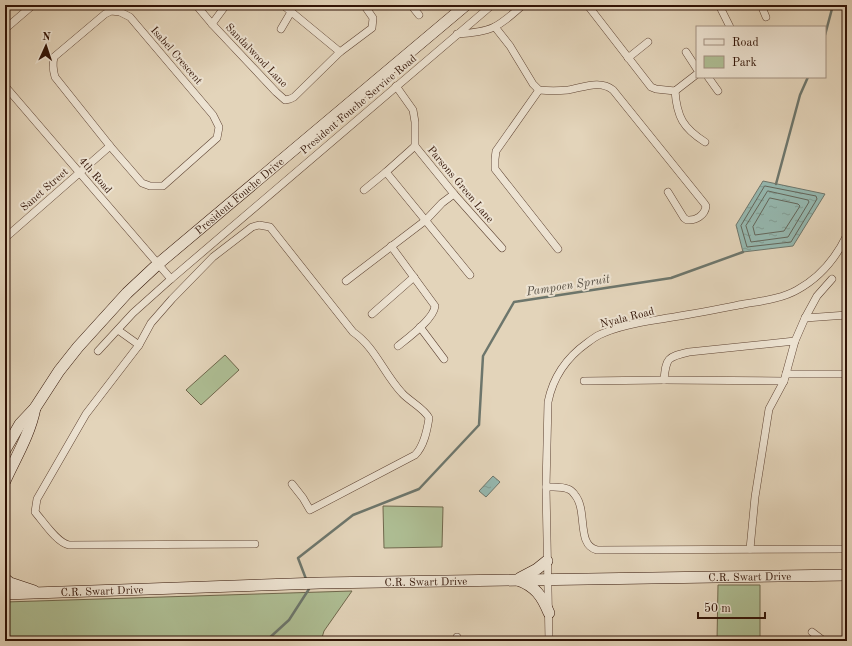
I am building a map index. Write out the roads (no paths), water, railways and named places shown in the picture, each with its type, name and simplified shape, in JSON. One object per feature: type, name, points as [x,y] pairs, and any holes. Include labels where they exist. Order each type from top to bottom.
[{"type":"street","points":[[5,29],[33,5]]},
{"type":"street","name":"Sandalwood Lane","points":[[196,5],[212,24],[285,100],[290,99],[298,93],[340,52],[372,28],[374,18],[364,5]]},
{"type":"street","name":"Sandalwood Lane","points":[[212,24],[226,5]]},
{"type":"street","points":[[283,5],[340,52]]},
{"type":"street","points":[[410,5],[419,15]]},
{"type":"street","name":"President Fouche Drive","points":[[5,450],[20,424],[35,408],[59,371],[82,341],[127,293],[158,264],[466,5]]},
{"type":"street","name":"President Fouche Service Road","points":[[98,351],[133,313],[171,278],[492,5]]},
{"type":"street","points":[[457,34],[483,32],[495,27],[523,5]]},
{"type":"street","points":[[719,5],[730,26]]},
{"type":"street","points":[[761,5],[766,17]]},
{"type":"street","points":[[589,7],[651,86],[656,89],[675,91],[696,75]]},
{"type":"street","name":"Isabel Crescent","points":[[111,11],[116,11],[130,17],[214,115],[219,126],[218,138],[163,186],[150,186],[142,183],[110,146],[56,77],[52,65],[54,57],[59,52],[106,14],[111,11]]},
{"type":"street","points":[[281,30],[290,12]]},
{"type":"street","points":[[495,27],[510,46],[533,84],[539,90],[568,90],[598,84],[609,86],[704,203],[706,206],[704,212],[696,219],[687,220],[684,218],[668,192]]},
{"type":"street","points":[[628,58],[648,42]]},
{"type":"street","points":[[686,52],[696,67]]},
{"type":"street","points":[[709,78],[718,91]]},
{"type":"street","name":"4th Road","points":[[5,86],[171,278]]},
{"type":"street","name":"Parsons Green Lane","points":[[396,86],[413,110],[415,122],[415,146],[454,194],[502,248]]},
{"type":"street","points":[[539,90],[496,151],[495,169],[558,249]]},
{"type":"street","points":[[675,91],[676,107],[681,119],[692,133],[705,142]]},
{"type":"street","points":[[80,173],[110,146]]},
{"type":"street","points":[[364,190],[415,146]]},
{"type":"street","points":[[386,172],[470,275]]},
{"type":"street","name":"Sanet Street","points":[[5,238],[80,173]]},
{"type":"street","points":[[346,281],[426,220],[442,203],[454,194]]},
{"type":"street","points":[[255,544],[66,545],[58,540],[35,512],[37,499],[86,414],[139,345],[151,323],[213,257],[252,227],[259,225],[270,227],[349,328],[364,340],[388,376],[402,393],[413,404],[425,412],[429,418],[423,442],[419,451],[310,510],[292,484]]},
{"type":"street","name":"Nyala Road","points":[[549,641],[546,487],[548,402],[550,392],[560,369],[566,360],[598,335],[628,325],[752,303],[786,295],[797,290],[824,270],[840,249],[847,235]]},
{"type":"street","points":[[391,246],[435,306],[434,312],[420,327],[398,346]]},
{"type":"street","points":[[372,314],[414,277]]},
{"type":"street","points":[[750,550],[755,497],[769,409],[785,378],[795,341],[805,318],[817,296],[832,278]]},
{"type":"street","points":[[805,318],[847,315]]},
{"type":"street","points":[[420,327],[444,359]]},
{"type":"street","points":[[118,330],[139,345]]},
{"type":"street","points":[[664,380],[666,363],[670,358],[677,354],[795,341]]},
{"type":"street","points":[[584,381],[785,378],[847,374]]},
{"type":"street","name":"President Fouche Drive","points":[[5,480],[26,437],[35,408]]},
{"type":"street","points":[[546,487],[569,489],[578,499],[583,517],[584,538],[592,549],[847,549]]},
{"type":"street","points":[[516,579],[537,569],[548,561]]},
{"type":"street","name":"C.R. Swart Drive","points":[[5,594],[320,583],[847,575]]},
{"type":"street","points":[[5,579],[10,583],[38,593]]},
{"type":"street","points":[[516,579],[528,584],[535,590],[544,601],[548,613]]},
{"type":"street","points":[[812,632],[824,641]]},
{"type":"water","points":[[763,181],[825,194],[793,246],[743,252],[736,225]]},
{"type":"water","points":[[493,476],[500,482],[486,497],[479,491]]},
{"type":"waterway","name":"Pampoen Spruit","points":[[826,31],[833,5]]},
{"type":"waterway","name":"Pampoen Spruit","points":[[776,184],[800,95],[808,78]]},
{"type":"waterway","name":"Pampoen Spruit","points":[[306,579],[298,558],[353,515],[419,489],[479,425],[483,356],[514,302],[671,278],[743,252]]},
{"type":"waterway","name":"Pampoen Spruit","points":[[266,641],[289,620],[309,589],[308,586]]}]
